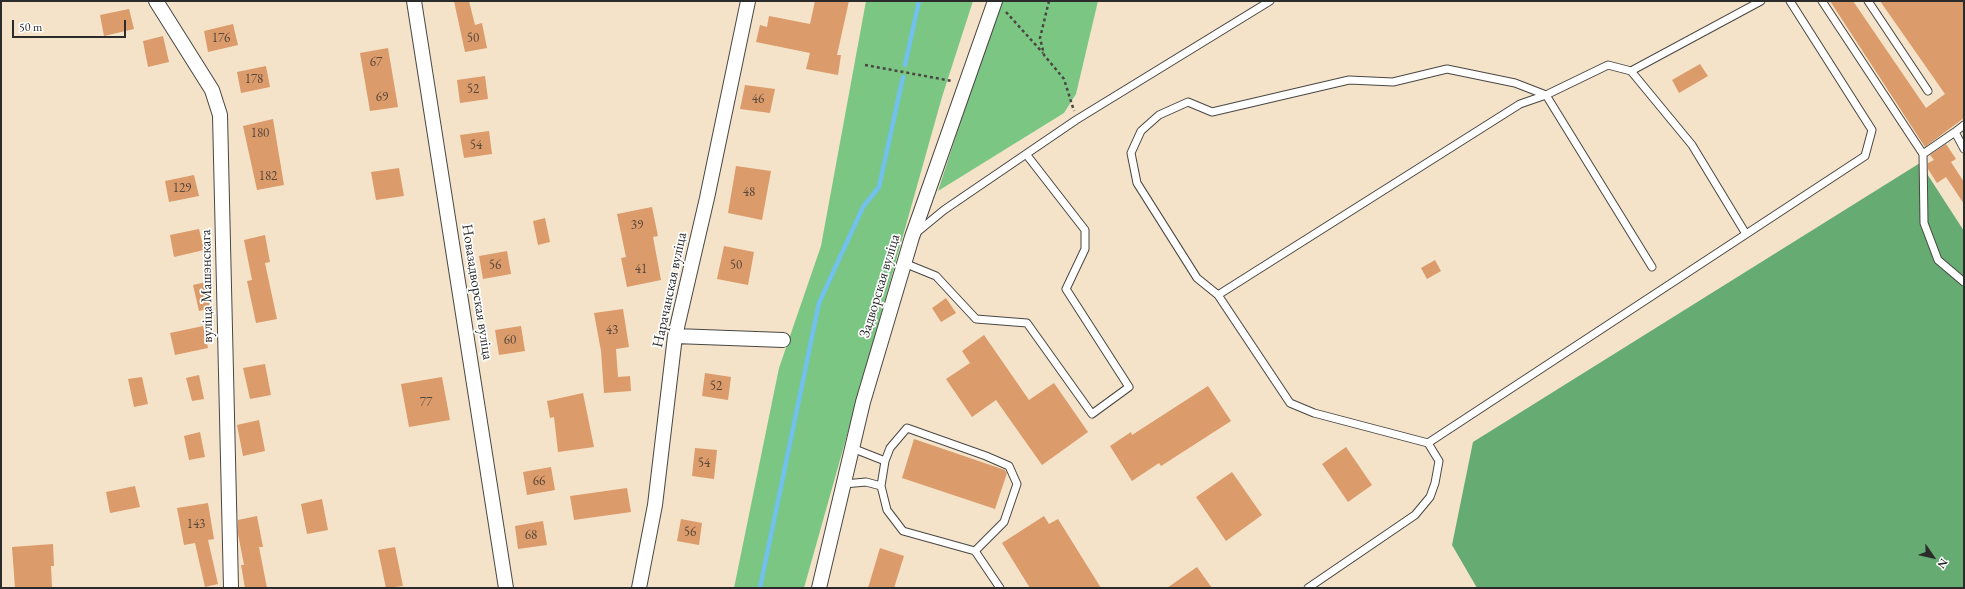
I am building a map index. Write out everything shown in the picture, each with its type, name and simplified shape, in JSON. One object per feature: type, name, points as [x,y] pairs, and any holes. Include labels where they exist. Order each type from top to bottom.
[{"type":"street","name":"вуліца Машэнскага","points":[[156,1],[212,90],[220,115],[231,588]]},
{"type":"street","name":"Новазадворская вуліца","points":[[414,1],[506,588]]},
{"type":"street","name":"Нарачанская вуліца","points":[[639,588],[655,505],[675,336],[708,198],[748,1]]},
{"type":"street","name":"Задворская вуліца","points":[[819,588],[863,402],[904,263],[995,2]]},
{"type":"street","points":[[675,336],[783,340]]},
{"type":"lane","points":[[912,237],[944,210],[1076,120],[1270,1]]},
{"type":"lane","points":[[1630,71],[1761,1]]},
{"type":"lane","points":[[1428,443],[1865,156],[1872,130],[1790,1]]},
{"type":"lane","points":[[1822,1],[1923,154],[1924,223],[1938,260],[1964,282]]},
{"type":"lane","points":[[1868,1],[1928,91]]},
{"type":"lane","points":[[1218,295],[1520,104],[1546,95],[1608,65],[1630,71],[1692,145],[1746,234]]},
{"type":"lane","points":[[1308,588],[1415,515],[1430,497],[1436,483],[1439,461],[1428,443],[1314,413],[1290,404],[1218,295],[1197,278],[1137,183],[1131,154],[1141,132],[1159,115],[1188,102],[1212,112],[1349,80],[1393,82],[1447,69],[1515,83],[1546,95],[1652,267]]},
{"type":"lane","points":[[1923,154],[1964,125]]},
{"type":"lane","points":[[1955,132],[1964,149]]},
{"type":"lane","points":[[904,263],[936,276],[976,319],[1027,323],[1092,414],[1129,387],[1066,289],[1085,250],[1085,230],[1026,154]]},
{"type":"lane","points":[[975,551],[1004,522],[1017,484],[1009,466],[986,456],[907,428],[890,448],[885,461],[881,486],[887,510],[903,531],[975,551],[1000,588]]},
{"type":"lane","points":[[852,448],[885,461]]},
{"type":"lane","points":[[844,484],[866,482],[881,486]]},
{"type":"path","points":[[1044,55],[1040,38],[1049,1]]},
{"type":"path","points":[[995,2],[1013,19],[1064,80],[1076,120]]},
{"type":"path","points":[[865,65],[966,84]]},
{"type":"green space","points":[[866,1],[973,1],[942,97],[804,588],[734,588],[779,368],[821,246]]},
{"type":"green space","points":[[1000,1],[1098,1],[1076,94],[1064,113],[938,191]]},
{"type":"green space","points":[[1920,163],[1964,231],[1964,588],[1477,588],[1452,545],[1473,442]]},
{"type":"building","points":[[454,1],[469,1],[475,25],[482,23],[487,48],[465,52]]},
{"type":"building","points":[[815,1],[849,1],[837,55],[841,55],[838,75],[806,69],[810,53],[756,42],[760,25],[767,27],[769,16],[810,24]]},
{"type":"building","points":[[1830,1],[1853,1],[1926,108],[1945,94],[1880,1],[1964,1],[1964,118],[1925,147]]},
{"type":"building","points":[[129,9],[134,29],[104,36],[100,15]]},
{"type":"building","points":[[233,24],[238,45],[208,52],[204,31]]},
{"type":"building","points":[[163,36],[169,62],[148,67],[143,41]]},
{"type":"building","points":[[388,48],[398,107],[370,111],[360,53]]},
{"type":"building","points":[[1700,64],[1708,76],[1679,93],[1672,80]]},
{"type":"building","points":[[266,66],[270,87],[241,93],[237,72]]},
{"type":"building","points":[[485,76],[488,99],[460,103],[457,80]]},
{"type":"building","points":[[745,85],[775,89],[770,113],[740,109]]},
{"type":"building","points":[[273,119],[284,185],[257,190],[243,126]]},
{"type":"building","points":[[489,131],[492,154],[464,158],[460,135]]},
{"type":"building","points":[[1946,144],[1956,159],[1951,162],[1964,182],[1964,204],[1946,177],[1937,183],[1928,169],[1928,163],[1934,160],[1930,155]]},
{"type":"building","points":[[736,166],[771,171],[762,220],[728,213]]},
{"type":"building","points":[[399,168],[404,196],[376,200],[371,172]]},
{"type":"building","points":[[194,175],[199,196],[169,202],[165,181]]},
{"type":"building","points":[[652,207],[658,236],[653,237],[661,280],[627,287],[621,258],[626,257],[617,214]]},
{"type":"building","points":[[545,218],[550,242],[538,245],[533,221]]},
{"type":"building","points":[[199,229],[204,250],[174,257],[170,235]]},
{"type":"building","points":[[265,235],[270,262],[265,263],[277,319],[256,323],[247,281],[252,280],[244,240]]},
{"type":"building","points":[[724,246],[754,252],[748,285],[717,279]]},
{"type":"building","points":[[507,251],[511,274],[483,279],[479,256]]},
{"type":"building","points":[[1435,260],[1441,271],[1427,279],[1421,268]]},
{"type":"building","points":[[206,282],[212,308],[199,311],[193,285]]},
{"type":"building","points":[[946,298],[956,313],[941,322],[932,308]]},
{"type":"building","points":[[623,309],[629,347],[616,349],[618,377],[630,376],[631,391],[604,393],[601,351],[594,313]]},
{"type":"building","points":[[203,326],[208,348],[175,355],[170,333]]},
{"type":"building","points":[[521,326],[525,351],[499,355],[495,330]]},
{"type":"building","points":[[984,335],[1029,400],[1054,383],[1088,432],[1042,465],[996,400],[972,417],[946,379],[970,363],[962,351]]},
{"type":"building","points":[[265,364],[271,395],[250,399],[243,368]]},
{"type":"building","points":[[705,373],[731,377],[728,400],[702,396]]},
{"type":"building","points":[[199,375],[204,399],[192,401],[186,378]]},
{"type":"building","points":[[142,377],[148,404],[134,407],[128,379]]},
{"type":"building","points":[[442,377],[450,420],[409,427],[401,384]]},
{"type":"building","points":[[1208,386],[1231,421],[1161,466],[1159,463],[1132,481],[1110,446],[1131,432],[1132,435]]},
{"type":"building","points":[[583,393],[594,447],[558,452],[554,417],[550,418],[547,401]]},
{"type":"building","points":[[259,420],[265,451],[243,456],[237,425]]},
{"type":"building","points":[[200,432],[205,457],[189,460],[184,436]]},
{"type":"building","points":[[914,439],[1005,470],[1007,473],[995,509],[902,478]]},
{"type":"building","points":[[1346,447],[1372,485],[1348,502],[1322,464]]},
{"type":"building","points":[[695,448],[717,450],[714,479],[692,476]]},
{"type":"building","points":[[551,467],[555,490],[527,495],[523,472]]},
{"type":"building","points":[[1232,472],[1262,515],[1226,541],[1196,497]]},
{"type":"building","points":[[135,486],[140,507],[110,513],[106,492]]},
{"type":"building","points":[[627,488],[631,512],[574,520],[570,496]]},
{"type":"building","points":[[322,499],[328,530],[307,534],[301,504]]},
{"type":"building","points":[[208,503],[214,539],[208,540],[218,584],[205,587],[195,543],[184,545],[177,508]]},
{"type":"building","points":[[257,516],[263,547],[259,547],[267,588],[245,588],[241,565],[244,565],[238,534],[238,520]]},
{"type":"building","points":[[1044,516],[1049,524],[1058,519],[1101,588],[1030,588],[1002,543]]},
{"type":"building","points":[[681,519],[702,523],[699,545],[677,541]]},
{"type":"building","points":[[543,521],[547,545],[518,549],[515,526]]},
{"type":"building","points":[[53,544],[54,566],[51,566],[52,588],[15,588],[12,547]]},
{"type":"building","points":[[395,547],[403,586],[386,588],[378,550]]},
{"type":"building","points":[[880,548],[904,556],[894,588],[868,588]]},
{"type":"building","points":[[1197,567],[1212,588],[1167,588]]},
{"type":"waterway","points":[[905,65],[919,1]]},
{"type":"waterway","points":[[760,588],[819,303],[863,207],[879,187],[903,77]]}]
